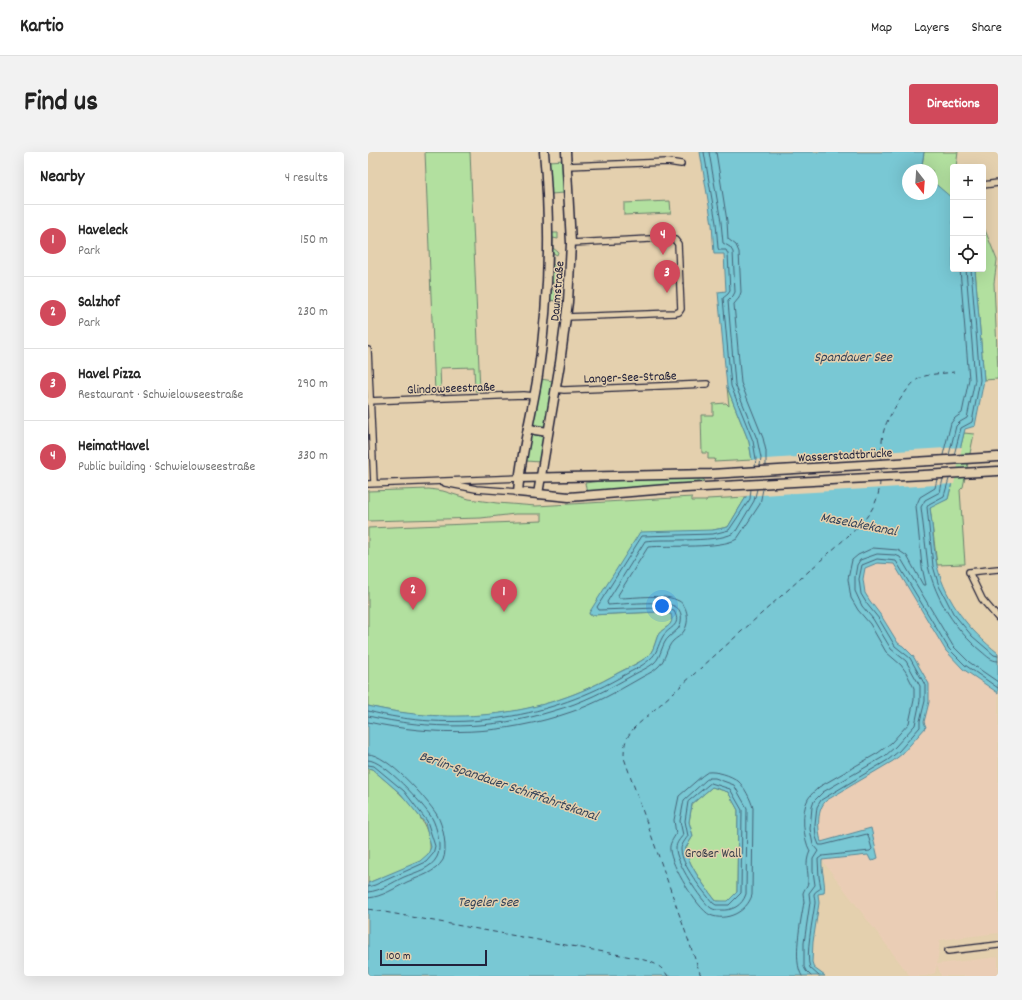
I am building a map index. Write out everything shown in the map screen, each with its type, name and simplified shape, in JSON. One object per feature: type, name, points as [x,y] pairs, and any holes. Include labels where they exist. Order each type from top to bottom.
[{"type":"main road","name":"Daumstraße","points":[[518,492],[519,478],[538,375],[544,319],[549,231],[544,152]]},
{"type":"main road","name":"Daumstraße","points":[[538,494],[566,317],[571,243],[566,152]]},
{"type":"main road","points":[[528,428],[548,432]]},
{"type":"main road","name":"Wasserstadtbrücke","points":[[541,478],[711,474],[998,457]]},
{"type":"main road","name":"Wasserstadtbrücke","points":[[538,494],[582,496],[709,487],[998,471]]},
{"type":"main road","points":[[519,478],[541,478]]},
{"type":"main road","points":[[518,492],[538,494]]},
{"type":"street","points":[[567,166],[668,162],[681,164]]},
{"type":"street","points":[[986,185],[998,183]]},
{"type":"street","points":[[566,317],[675,313],[679,312],[681,309],[678,244],[675,240],[670,238],[571,243]]},
{"type":"street","points":[[368,350],[371,484],[519,478]]},
{"type":"street","name":"Langer-See-Straße","points":[[555,389],[564,390],[707,384]]},
{"type":"street","name":"Glindowseestraße","points":[[369,401],[524,395],[534,396]]},
{"type":"street","points":[[435,481],[476,490],[518,492]]},
{"type":"street","points":[[998,569],[969,572],[982,599],[998,618]]},
{"type":"street","points":[[948,951],[998,945]]},
{"type":"shaded area","points":[[877,562],[894,564],[946,651],[963,669],[998,693],[998,933],[940,940],[937,964],[998,957],[998,976],[941,976],[937,965],[935,973],[926,976],[910,976],[822,860],[869,855],[870,828],[821,842],[819,825],[821,807],[827,800],[890,763],[902,754],[925,727],[924,722],[929,702],[928,683],[918,663],[903,646],[898,643],[864,591],[863,579],[865,568]]},
{"type":"green space","points":[[425,152],[470,152],[480,391],[475,391],[474,367],[440,368],[441,392],[435,392]]},
{"type":"green space","points":[[924,152],[958,152],[956,164],[950,164],[950,197],[938,186],[938,164],[922,164]]},
{"type":"green space","points":[[564,160],[566,190],[564,193],[551,194],[548,161]]},
{"type":"green space","points":[[670,201],[671,213],[624,215],[624,203]]},
{"type":"green space","points":[[986,232],[997,260],[994,283],[998,379],[984,380],[975,272],[986,272]]},
{"type":"green space","points":[[552,233],[558,233],[558,239],[553,238],[553,248],[558,252],[557,255],[553,253],[553,264],[557,268],[556,284],[552,282],[552,289],[556,293],[555,301],[550,300]]},
{"type":"green space","points":[[541,379],[553,381],[545,427],[536,426],[533,424]]},
{"type":"green space","points":[[727,387],[749,442],[752,460],[714,462],[715,459],[708,459],[708,453],[702,453],[701,415],[713,415],[713,404],[726,403],[729,406]]},
{"type":"green space","points":[[532,433],[544,437],[540,462],[526,461]]},
{"type":"green space","points":[[964,433],[974,434],[963,487],[960,490],[965,564],[937,565],[930,507],[948,499]]},
{"type":"green space","points":[[704,478],[702,485],[587,494],[585,483],[616,479]]},
{"type":"green space","points":[[429,489],[443,491],[469,499],[536,506],[692,497],[692,501],[706,501],[707,499],[746,497],[728,527],[713,530],[589,613],[590,615],[658,612],[671,614],[672,622],[660,632],[653,649],[647,657],[589,688],[559,700],[496,714],[432,716],[368,706],[368,528],[542,521],[542,514],[515,514],[481,518],[368,521],[368,491]]},
{"type":"green space","points":[[368,768],[372,769],[390,784],[416,812],[428,833],[430,846],[428,859],[368,883]]},
{"type":"green space","name":"Großer Wall","points":[[712,787],[728,792],[738,810],[737,892],[728,902],[716,901],[694,870],[685,849],[693,836],[689,822],[692,804]]},
{"type":"water","name":"Spandauer See","points":[[700,152],[924,152],[922,164],[902,164],[902,200],[938,200],[938,186],[950,196],[950,272],[975,272],[984,380],[975,426],[965,429],[948,499],[930,508],[936,559],[941,579],[960,615],[987,644],[998,653],[998,693],[963,669],[946,651],[894,564],[877,563],[865,568],[863,579],[865,593],[898,643],[913,656],[929,684],[929,702],[924,722],[926,727],[902,754],[893,761],[827,800],[823,804],[819,814],[819,831],[821,842],[871,828],[878,858],[871,861],[868,855],[822,860],[824,893],[818,894],[819,903],[813,942],[812,962],[814,968],[825,976],[368,976],[368,883],[420,861],[428,854],[431,847],[425,823],[401,794],[372,769],[368,768],[368,706],[400,712],[432,715],[464,716],[496,714],[559,700],[589,688],[637,663],[647,657],[651,652],[660,632],[672,622],[671,614],[658,612],[590,615],[589,613],[640,532],[713,530],[728,527],[746,497],[752,460],[749,442],[727,387],[718,292],[726,291],[724,254],[714,254],[712,224]],"holes":[[[712,787],[728,792],[738,810],[737,892],[728,901],[716,901],[694,870],[685,849],[693,836],[689,822],[692,804]]]},
{"type":"pier","points":[[962,447],[954,484],[744,496],[750,460]]},
{"type":"ferry route","points":[[881,460],[883,435],[887,422],[909,387],[922,377],[954,372]]},
{"type":"ferry route","points":[[881,468],[881,474]]},
{"type":"ferry route","points":[[701,976],[624,758],[626,742],[634,728],[858,527],[874,506],[878,495],[880,482]]},
{"type":"ferry route","points":[[368,909],[637,958],[651,962],[658,966],[668,976]]},
{"type":"place","name":"HeimatHavel","points":[[663,255]]},
{"type":"place","name":"Havel Pizza","points":[[667,293]]},
{"type":"place","name":"Salzhof","points":[[413,610]]},
{"type":"place","name":"Haveleck","points":[[504,612]]},
{"type":"water label","name":"Maselakekanal","points":[[859,523]]},
{"type":"water label","name":"Berlin-Spandauer Schifffahrtskanal","points":[[509,785]]},
{"type":"water label","name":"Tegeler See","points":[[488,901]]}]
